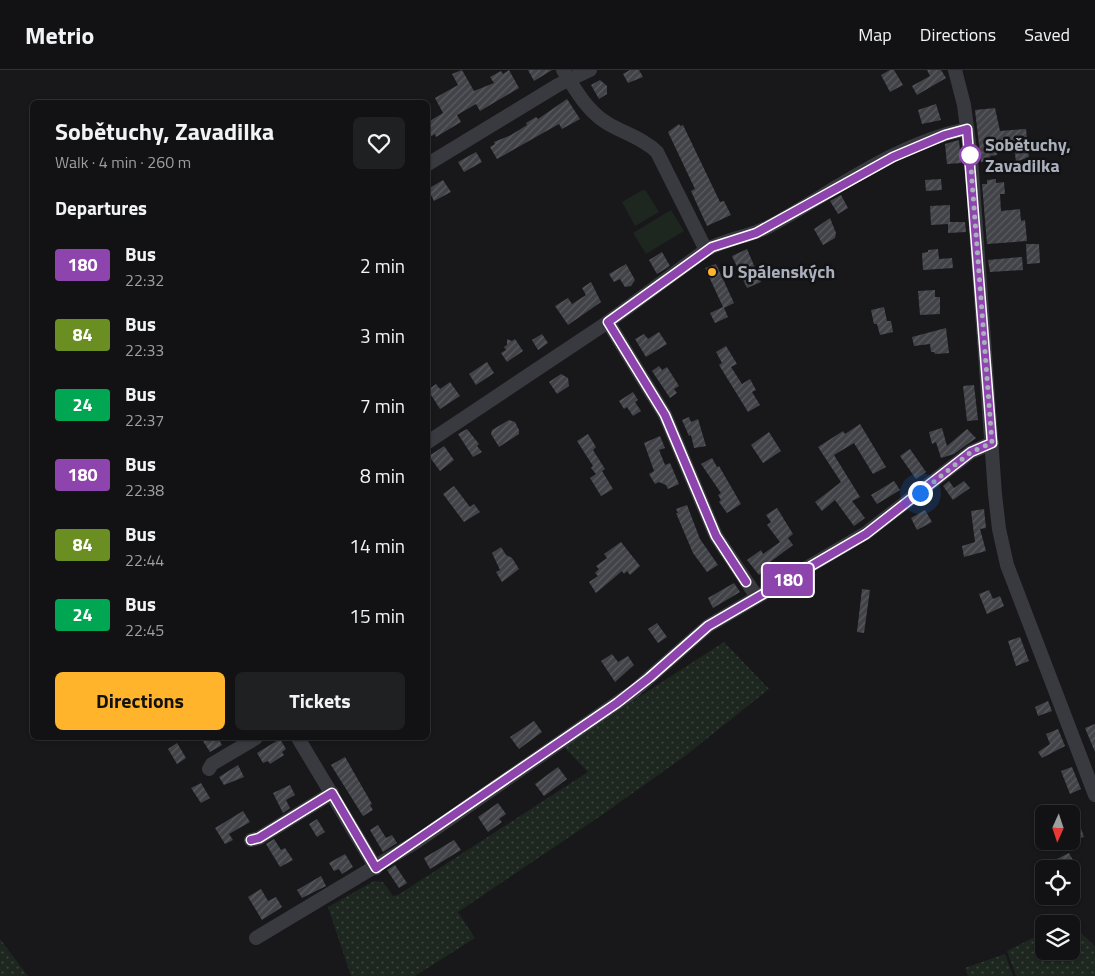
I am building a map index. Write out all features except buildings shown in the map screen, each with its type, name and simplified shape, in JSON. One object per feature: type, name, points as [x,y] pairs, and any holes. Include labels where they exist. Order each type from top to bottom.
[{"type":"street","points":[[430,163],[566,75],[590,70]]},
{"type":"street","points":[[955,70],[967,129],[997,513],[1007,565],[1095,795]]},
{"type":"street","points":[[566,75],[588,107],[601,120],[643,142],[657,152],[706,250]]},
{"type":"street","points":[[430,441],[608,322],[706,250],[756,233],[893,157],[945,135],[967,129]]},
{"type":"street","points":[[608,322],[665,415],[716,536],[757,597]]},
{"type":"street","points":[[256,938],[376,868],[617,703],[649,678],[708,626],[866,534],[971,452],[992,443]]},
{"type":"street","points":[[208,769],[212,764],[253,740]]},
{"type":"street","points":[[299,740],[376,868]]},
{"type":"street","points":[[251,840],[259,838],[332,793]]},
{"type":"shaded area","points":[[643,190],[646,191],[659,212],[635,226],[622,202]]},
{"type":"shaded area","points":[[671,210],[684,231],[646,254],[633,233]]},
{"type":"shaded area","points":[[724,642],[769,689],[685,756],[599,817],[458,912],[475,938],[415,976],[351,976],[328,907],[374,881],[383,882],[393,896],[398,895],[588,772],[563,746]]},
{"type":"shaded area","points":[[1080,932],[1095,946],[1095,976],[1016,976],[1007,951],[1035,937],[1035,960],[1080,960]]},
{"type":"shaded area","points":[[0,939],[28,976],[0,976]]},
{"type":"shaded area","points":[[1005,954],[1013,976],[968,976],[965,968]]},
{"type":"bus line","name":"180","points":[[251,840],[259,838],[332,793],[376,868],[634,691],[701,631],[718,619],[866,534],[971,452],[992,443],[971,158],[967,129],[945,135],[893,157],[756,233],[706,250],[608,322],[665,415],[716,536],[746,582]]},
{"type":"place","name":"Sobětuchy, Zavadilka","points":[[970,155]]},
{"type":"place","name":"U Spálenských","points":[[712,272]]},
{"type":"route","points":[[920,493],[971,452],[992,443],[970,155]]}]
